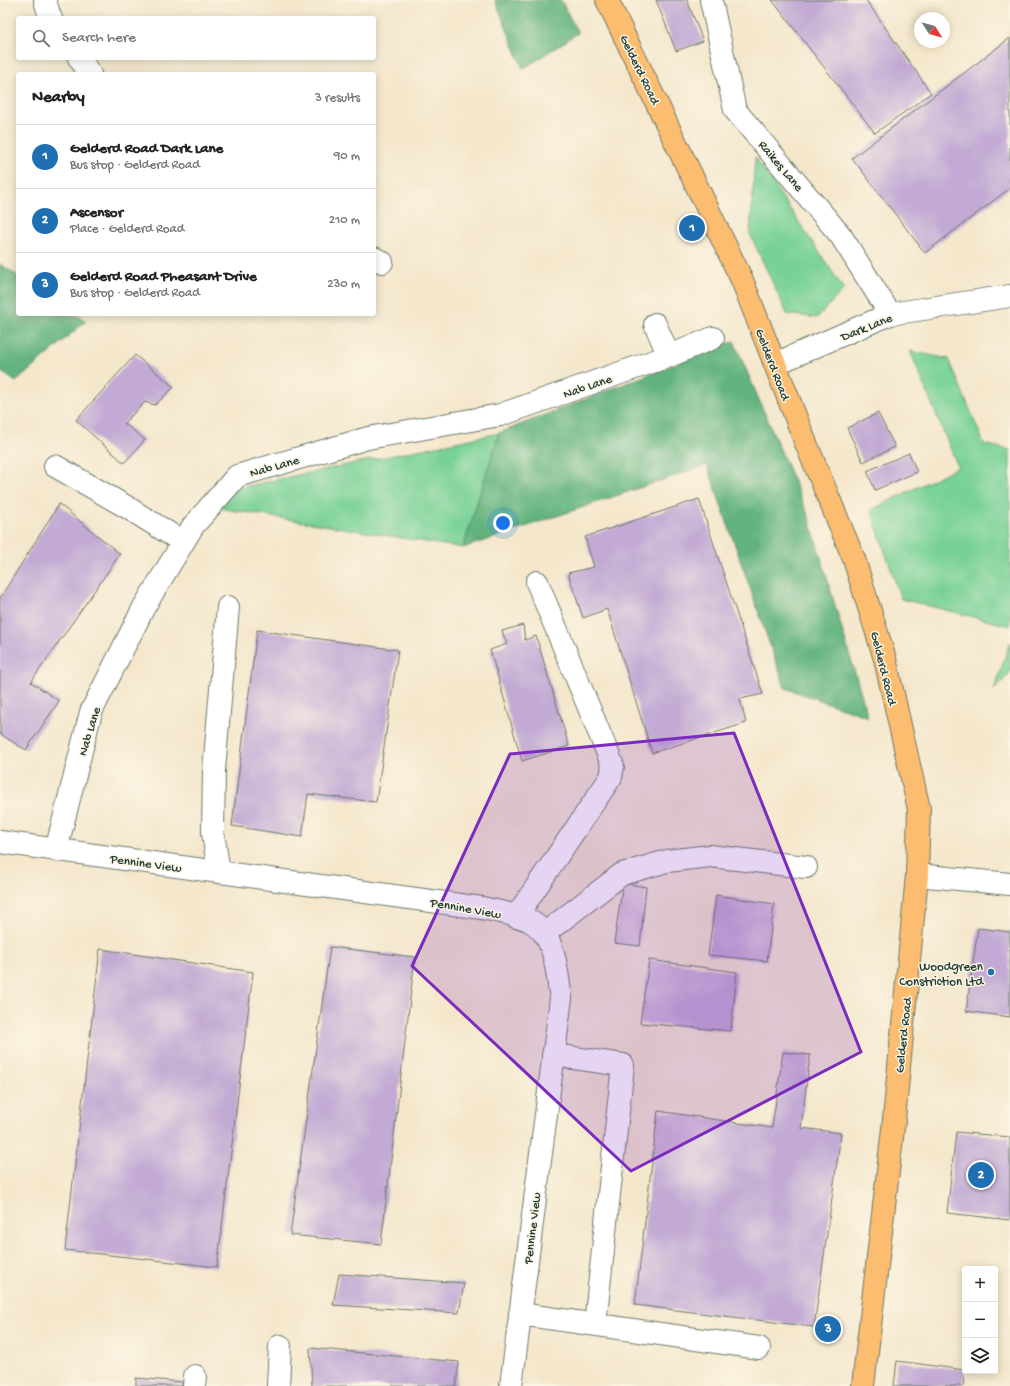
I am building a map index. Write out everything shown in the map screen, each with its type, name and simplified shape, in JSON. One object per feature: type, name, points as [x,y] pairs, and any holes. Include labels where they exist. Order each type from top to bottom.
[{"type":"main road","name":"Gelderd Road","points":[[607,0],[742,280],[804,441],[854,559],[885,659],[919,809],[917,875],[893,1128],[863,1386]]},
{"type":"street","points":[[45,0],[50,16]]},
{"type":"street","name":"Raikes Lane","points":[[711,0],[735,110],[841,236],[890,314]]},
{"type":"street","points":[[80,60],[89,72]]},
{"type":"street","name":"Dark Lane","points":[[775,364],[890,314],[1010,296]]},
{"type":"street","points":[[655,324],[669,356]]},
{"type":"street","name":"Nab Lane","points":[[56,850],[91,712],[144,607],[183,542],[193,526],[237,476],[368,438],[500,415],[669,356],[712,338]]},
{"type":"street","points":[[55,466],[125,506],[183,542]]},
{"type":"street","points":[[516,917],[611,777],[612,766],[537,582]]},
{"type":"street","points":[[219,872],[213,834],[214,770],[228,607]]},
{"type":"street","name":"Pennine View","points":[[0,842],[482,908],[530,921],[545,933],[553,949],[561,998],[511,1386]]},
{"type":"street","points":[[545,933],[622,874],[667,861],[710,856],[806,867]]},
{"type":"street","points":[[917,875],[1010,884]]},
{"type":"street","points":[[553,1055],[623,1066],[595,1324]]},
{"type":"street","points":[[520,1314],[759,1348]]},
{"type":"street","points":[[278,1386],[280,1346]]},
{"type":"highlighted area","points":[[734,733],[861,1052],[631,1171],[412,966],[510,754]]},
{"type":"green space","points":[[495,0],[561,0],[578,33],[523,69]]},
{"type":"green space","points":[[755,157],[844,289],[817,318],[787,314],[750,234]]},
{"type":"green space","points":[[0,264],[16,275],[16,316],[78,316],[86,321],[16,382],[0,371]]},
{"type":"green space","points":[[734,341],[809,517],[868,717],[785,688],[707,465],[463,548],[499,433]]},
{"type":"green space","points":[[910,351],[949,359],[984,444],[1010,450],[1010,626],[901,599],[871,510],[958,467]]},
{"type":"green space","points":[[499,433],[463,548],[201,505],[246,486]]},
{"type":"green space","points":[[1010,642],[1010,673],[994,690]]},
{"type":"building","points":[[656,0],[687,0],[703,41],[676,51]]},
{"type":"building","points":[[772,0],[866,0],[931,93],[875,133]]},
{"type":"building","points":[[1010,38],[1010,188],[925,253],[852,158]]},
{"type":"building","points":[[135,355],[174,387],[155,405],[145,402],[124,423],[145,440],[124,463],[76,420]]},
{"type":"building","points":[[878,413],[895,447],[863,462],[847,428]]},
{"type":"building","points":[[909,453],[917,472],[875,490],[867,471]]},
{"type":"building","points":[[699,499],[763,694],[740,699],[746,723],[652,753],[607,609],[583,618],[568,573],[594,567],[585,537]]},
{"type":"building","points":[[59,504],[120,554],[31,682],[59,701],[26,750],[0,734],[0,598]]},
{"type":"building","points":[[523,625],[525,640],[536,636],[569,746],[522,761],[490,650],[507,644],[502,631]]},
{"type":"building","points":[[257,630],[398,650],[376,802],[308,794],[302,837],[232,826]]},
{"type":"building","points":[[623,883],[646,887],[640,946],[614,943]]},
{"type":"building","points":[[716,895],[774,904],[767,961],[708,955]]},
{"type":"building","name":"Woodgreen Constriction Ltd","points":[[978,928],[1010,932],[1010,1017],[966,1011]]},
{"type":"building","points":[[330,947],[415,957],[381,1244],[290,1235]]},
{"type":"building","points":[[100,949],[253,972],[217,1267],[65,1250]]},
{"type":"building","points":[[649,960],[737,972],[731,1031],[640,1023]]},
{"type":"building","points":[[783,1052],[810,1055],[801,1128],[841,1133],[814,1327],[635,1305],[658,1111],[772,1128]]},
{"type":"building","points":[[956,1132],[1010,1137],[1010,1220],[947,1213]]},
{"type":"building","points":[[339,1274],[464,1283],[459,1313],[333,1305]]},
{"type":"building","points":[[310,1348],[459,1362],[456,1386],[312,1386]]},
{"type":"building","points":[[897,1361],[962,1370],[962,1374],[964,1374],[963,1386],[894,1386]]},
{"type":"building","points":[[136,1378],[182,1382],[182,1386],[136,1386]]},
{"type":"place","name":"Gelderd Road Dark Lane","points":[[692,228]]},
{"type":"place","name":"Woodgreen Constriction Ltd","points":[[991,972]]},
{"type":"place","name":"Ascensor","points":[[981,1175]]},
{"type":"place","name":"Gelderd Road Pheasant Drive","points":[[828,1329]]}]
